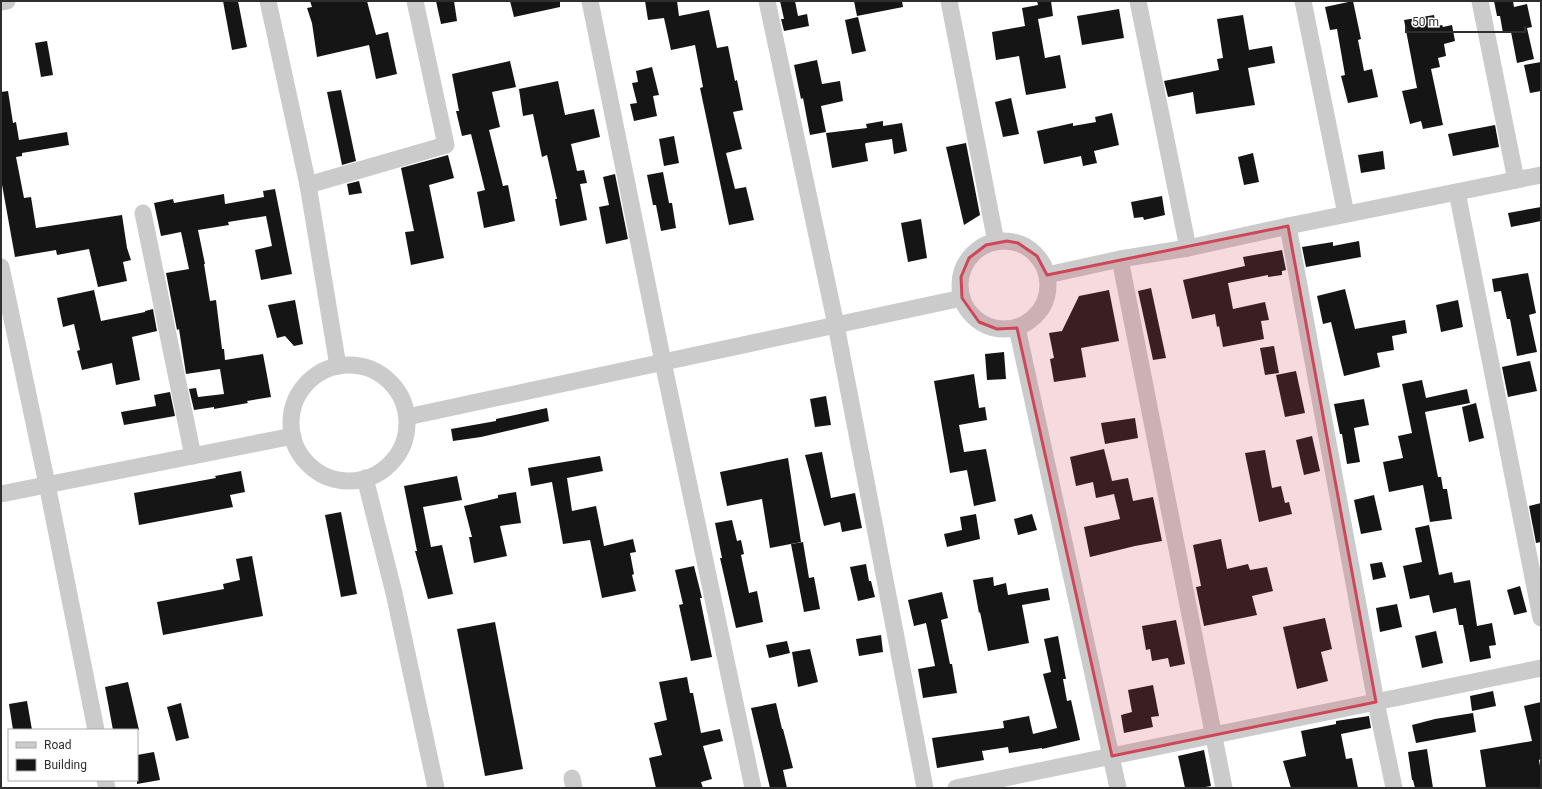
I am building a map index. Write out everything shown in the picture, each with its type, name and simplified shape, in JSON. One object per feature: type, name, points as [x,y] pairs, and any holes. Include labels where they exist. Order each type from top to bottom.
[{"type":"street","points":[[1,2],[6,1]]},
{"type":"street","points":[[268,1],[308,185],[338,366]]},
{"type":"street","points":[[308,185],[446,145],[414,1]]},
{"type":"street","points":[[590,1],[663,362],[753,788]]},
{"type":"street","points":[[767,1],[836,325],[925,788]]},
{"type":"street","points":[[949,1],[996,242]]},
{"type":"street","points":[[1138,1],[1188,248]]},
{"type":"street","points":[[1303,1],[1346,214]]},
{"type":"street","points":[[1480,1],[1516,180]]},
{"type":"street","points":[[1047,275],[1120,259],[1188,248],[1346,214],[1541,175]]},
{"type":"street","points":[[1457,192],[1541,618]]},
{"type":"street","points":[[143,213],[193,456]]},
{"type":"street","points":[[1288,226],[1376,702],[1394,788]]},
{"type":"street","points":[[996,242],[1012,242],[1028,248],[1037,256],[1047,275],[1047,292],[1042,307],[1036,316],[1017,328],[1007,330],[997,329],[979,322],[969,312],[962,298],[960,288],[961,277],[969,258],[986,245],[996,242]]},
{"type":"street","points":[[1120,259],[1224,788]]},
{"type":"street","points":[[1,267],[47,484],[96,729]]},
{"type":"street","points":[[406,417],[962,298]]},
{"type":"street","points":[[1017,328],[1118,788]]},
{"type":"street","points":[[338,366],[361,366],[384,377],[401,397],[406,417],[405,436],[398,453],[383,469],[366,478],[342,480],[333,479],[321,474],[305,461],[298,451],[293,436],[291,419],[298,395],[312,378],[321,372],[338,366]]},
{"type":"street","points":[[1,494],[293,436]]},
{"type":"street","points":[[366,478],[398,613],[436,788]]},
{"type":"street","points":[[956,788],[1541,668]]},
{"type":"highlighted area","points":[[1288,226],[1376,702],[1112,756],[1017,328],[997,329],[979,322],[962,298],[961,277],[969,258],[986,245],[1007,241],[1018,243],[1037,256],[1047,275]]},
{"type":"building","points":[[223,1],[238,1],[247,47],[232,50]]},
{"type":"building","points":[[310,1],[367,1],[376,35],[388,32],[397,74],[376,79],[369,45],[317,57],[312,23],[307,8],[312,7]]},
{"type":"building","points":[[436,1],[454,1],[457,21],[441,24]]},
{"type":"building","points":[[510,1],[560,1],[560,7],[514,17]]},
{"type":"building","points":[[645,1],[677,1],[679,16],[709,10],[717,48],[728,46],[743,110],[733,112],[742,149],[726,153],[735,189],[746,187],[754,220],[729,225],[700,88],[703,87],[695,45],[671,50],[664,18],[648,20]]},
{"type":"building","points":[[780,1],[795,1],[798,16],[807,14],[809,26],[784,31],[781,19],[784,19]]},
{"type":"building","points":[[854,1],[902,1],[903,7],[857,16]]},
{"type":"building","points":[[1037,1],[1051,1],[1053,16],[1038,19],[1045,58],[1060,55],[1066,88],[1026,95],[1019,56],[996,60],[992,32],[1025,26],[1022,8],[1038,5]]},
{"type":"building","points":[[1353,1],[1361,39],[1358,40],[1364,71],[1372,69],[1378,97],[1348,103],[1341,76],[1345,75],[1337,29],[1330,30],[1325,7]]},
{"type":"building","points":[[1494,1],[1513,1],[1514,7],[1527,4],[1532,27],[1527,28],[1534,59],[1517,63],[1511,32],[1503,33],[1500,16],[1497,16]]},
{"type":"building","points":[[1119,9],[1124,38],[1082,45],[1077,16]]},
{"type":"building","points":[[1243,15],[1249,50],[1272,46],[1275,63],[1248,68],[1255,105],[1196,114],[1193,92],[1168,97],[1164,81],[1219,70],[1217,59],[1223,58],[1217,19]]},
{"type":"building","points":[[1434,15],[1436,26],[1442,25],[1443,27],[1452,25],[1455,41],[1444,44],[1446,56],[1438,58],[1440,67],[1431,69],[1443,125],[1423,129],[1421,121],[1410,124],[1402,91],[1417,88],[1404,20]]},
{"type":"building","points":[[858,17],[866,51],[852,54],[845,20]]},
{"type":"building","points":[[47,41],[53,75],[41,77],[35,43]]},
{"type":"building","points":[[817,60],[822,84],[840,81],[843,101],[821,106],[826,132],[810,135],[803,98],[801,99],[794,65]]},
{"type":"building","points":[[510,61],[516,87],[492,92],[500,127],[489,130],[503,186],[508,185],[515,221],[484,228],[477,192],[485,190],[471,134],[462,136],[456,111],[459,111],[452,74]]},
{"type":"building","points":[[1541,62],[1541,91],[1530,93],[1524,65]]},
{"type":"building","points":[[652,67],[659,95],[653,96],[657,116],[634,121],[630,104],[637,103],[632,83],[638,82],[636,71]]},
{"type":"building","points":[[558,81],[565,115],[594,109],[600,137],[571,144],[577,171],[584,170],[587,183],[580,184],[587,220],[560,226],[555,199],[557,199],[547,155],[542,157],[533,114],[523,116],[519,89]]},
{"type":"building","points":[[341,90],[356,161],[342,165],[327,92]]},
{"type":"building","points":[[8,91],[13,123],[16,122],[19,140],[67,132],[69,145],[22,153],[22,156],[16,157],[24,198],[31,197],[36,228],[122,215],[127,248],[131,260],[123,262],[127,281],[98,287],[89,249],[57,255],[56,250],[15,257],[1,179],[1,92]]},
{"type":"building","points":[[1011,98],[1019,134],[1003,137],[995,102]]},
{"type":"building","points":[[1112,113],[1119,145],[1094,151],[1097,163],[1083,166],[1081,156],[1044,164],[1037,131],[1073,123],[1073,126],[1096,122],[1095,117]]},
{"type":"building","points":[[883,121],[883,126],[902,123],[907,151],[894,154],[892,139],[866,143],[868,161],[832,168],[826,133],[867,128],[866,124]]},
{"type":"building","points":[[1495,125],[1499,147],[1453,156],[1448,134]]},
{"type":"building","points":[[674,136],[679,163],[664,166],[659,139]]},
{"type":"building","points":[[966,143],[980,215],[964,225],[946,147]]},
{"type":"building","points":[[1383,151],[1385,169],[1361,173],[1358,155]]},
{"type":"building","points":[[1253,153],[1259,182],[1244,185],[1238,157]]},
{"type":"building","points":[[448,155],[454,178],[429,185],[444,258],[411,265],[405,232],[414,231],[401,168]]},
{"type":"building","points":[[663,172],[669,203],[672,203],[676,228],[661,231],[656,205],[653,205],[647,175]]},
{"type":"building","points":[[615,174],[628,239],[606,244],[599,207],[609,205],[603,177]]},
{"type":"building","points":[[359,181],[362,193],[349,195],[347,184]]},
{"type":"building","points":[[275,189],[292,274],[261,280],[255,250],[272,246],[266,216],[228,222],[229,225],[198,230],[205,264],[210,301],[216,300],[222,349],[224,349],[225,360],[263,354],[271,397],[214,409],[214,407],[194,410],[189,389],[196,388],[198,397],[224,394],[220,369],[186,374],[179,329],[177,330],[166,273],[189,269],[181,232],[161,236],[154,203],[173,199],[174,203],[224,194],[225,204],[264,197],[263,191]]},
{"type":"building","points":[[1162,196],[1165,215],[1144,220],[1143,217],[1134,218],[1131,202]]},
{"type":"building","points":[[1541,207],[1541,221],[1511,227],[1508,213]]},
{"type":"building","points":[[921,219],[927,258],[908,262],[901,223]]},
{"type":"building","points":[[1359,241],[1361,257],[1306,267],[1302,247],[1333,242],[1333,246]]},
{"type":"building","points":[[1282,250],[1286,270],[1282,271],[1282,275],[1268,277],[1268,275],[1228,283],[1233,309],[1265,302],[1269,320],[1261,321],[1264,339],[1223,347],[1215,314],[1192,319],[1183,280],[1245,266],[1243,257]]},
{"type":"building","points":[[1528,273],[1536,313],[1529,315],[1537,352],[1517,356],[1510,319],[1507,319],[1501,291],[1494,292],[1492,279]]},
{"type":"building","points":[[1151,288],[1166,358],[1153,360],[1138,291]]},
{"type":"building","points":[[1345,289],[1355,329],[1405,320],[1407,333],[1392,336],[1394,350],[1377,353],[1380,367],[1344,376],[1331,322],[1323,324],[1317,296]]},
{"type":"building","points":[[94,290],[101,321],[153,309],[157,331],[132,337],[140,380],[116,385],[112,363],[82,370],[77,351],[80,350],[74,324],[63,327],[57,298]]},
{"type":"building","points":[[1109,290],[1119,341],[1081,348],[1086,377],[1054,382],[1050,359],[1054,358],[1049,333],[1062,331],[1079,296]]},
{"type":"building","points":[[295,300],[303,344],[294,346],[285,336],[277,338],[268,305]]},
{"type":"building","points":[[1458,300],[1463,327],[1441,332],[1436,305]]},
{"type":"building","points":[[1274,346],[1279,373],[1265,375],[1260,348]]},
{"type":"building","points":[[1004,352],[1006,379],[987,380],[985,354]]},
{"type":"building","points":[[1530,361],[1537,391],[1508,397],[1502,367]]},
{"type":"building","points":[[1296,371],[1305,413],[1285,417],[1276,375]]},
{"type":"building","points":[[974,374],[979,408],[985,407],[987,420],[959,425],[964,452],[986,449],[996,501],[974,506],[967,470],[950,473],[934,381]]},
{"type":"building","points":[[1422,380],[1426,398],[1467,389],[1470,403],[1425,412],[1438,477],[1441,477],[1443,489],[1447,489],[1452,519],[1430,522],[1423,485],[1389,492],[1383,462],[1403,458],[1398,436],[1412,433],[1402,384]]},
{"type":"building","points":[[170,392],[175,416],[124,425],[121,412],[156,406],[154,395]]},
{"type":"building","points":[[826,396],[831,425],[815,427],[810,399]]},
{"type":"building","points":[[1364,399],[1369,425],[1354,428],[1360,462],[1347,464],[1342,434],[1340,434],[1334,404]]},
{"type":"building","points":[[1476,403],[1484,438],[1469,442],[1462,407]]},
{"type":"building","points":[[547,408],[549,421],[481,437],[453,441],[451,429],[496,421],[496,419]]},
{"type":"building","points":[[1135,418],[1138,438],[1105,444],[1101,423]]},
{"type":"building","points":[[1312,436],[1320,471],[1304,475],[1296,440]]},
{"type":"building","points":[[1104,449],[1112,481],[1128,478],[1133,501],[1153,497],[1162,541],[1090,557],[1084,527],[1120,519],[1114,494],[1096,498],[1093,482],[1076,486],[1070,457]]},
{"type":"building","points":[[1265,450],[1272,488],[1281,486],[1285,503],[1289,502],[1292,514],[1259,522],[1245,453]]},
{"type":"building","points":[[822,452],[831,498],[855,493],[862,528],[842,532],[840,522],[824,526],[805,455]]},
{"type":"building","points":[[600,456],[603,471],[567,478],[572,511],[596,506],[604,546],[633,539],[636,552],[630,553],[634,574],[632,575],[636,591],[602,598],[590,540],[563,544],[552,482],[531,486],[528,468]]},
{"type":"building","points":[[788,458],[801,542],[770,548],[762,499],[727,506],[720,472]]},
{"type":"building","points":[[241,471],[245,492],[230,495],[233,507],[139,525],[134,493],[216,478],[215,476]]},
{"type":"building","points":[[457,476],[462,500],[423,507],[431,547],[442,545],[453,594],[428,599],[415,551],[417,551],[404,486]]},
{"type":"building","points":[[516,492],[521,523],[500,526],[507,556],[474,563],[469,537],[472,537],[464,506],[498,498],[498,495]]},
{"type":"building","points":[[1374,495],[1382,530],[1361,534],[1354,500]]},
{"type":"building","points":[[1541,503],[1541,542],[1536,543],[1529,506]]},
{"type":"building","points":[[341,512],[357,594],[341,597],[325,515]]},
{"type":"building","points":[[976,514],[980,539],[947,547],[944,534],[962,530],[960,517]]},
{"type":"building","points":[[1032,514],[1037,530],[1018,535],[1014,519]]},
{"type":"building","points":[[732,520],[737,541],[741,540],[744,554],[741,555],[749,593],[757,591],[763,622],[736,628],[720,558],[722,558],[715,523]]},
{"type":"building","points":[[1429,525],[1439,575],[1452,572],[1454,583],[1470,580],[1477,626],[1492,623],[1496,645],[1489,646],[1491,658],[1470,662],[1463,625],[1459,625],[1456,608],[1433,613],[1429,595],[1410,599],[1403,566],[1422,562],[1415,528]]},
{"type":"building","points":[[1221,539],[1227,569],[1248,564],[1250,570],[1267,567],[1273,591],[1252,596],[1257,615],[1204,626],[1196,587],[1201,586],[1193,545]]},
{"type":"building","points":[[803,542],[809,578],[814,577],[820,609],[804,612],[791,544]]},
{"type":"building","points":[[252,556],[263,616],[163,635],[157,602],[224,589],[223,584],[240,580],[236,559]]},
{"type":"building","points":[[1382,562],[1386,577],[1373,580],[1370,564]]},
{"type":"building","points":[[866,564],[869,581],[871,581],[875,597],[858,601],[850,567]]},
{"type":"building","points":[[694,566],[702,598],[700,598],[712,657],[691,661],[679,605],[683,604],[675,570]]},
{"type":"building","points":[[993,577],[994,586],[1006,583],[1008,595],[1048,588],[1050,600],[1022,605],[1029,643],[988,651],[973,580]]},
{"type":"building","points":[[1520,586],[1527,612],[1514,615],[1507,590]]},
{"type":"building","points":[[942,592],[948,618],[941,620],[950,664],[952,664],[957,693],[923,698],[918,669],[935,666],[926,623],[914,626],[908,600]]},
{"type":"building","points":[[1397,604],[1402,627],[1380,632],[1376,608]]},
{"type":"building","points":[[1325,618],[1332,649],[1321,652],[1328,681],[1297,689],[1283,627]]},
{"type":"building","points":[[1176,620],[1185,664],[1170,667],[1168,658],[1152,661],[1150,649],[1146,650],[1142,626]]},
{"type":"building","points":[[495,622],[523,769],[485,776],[457,629]]},
{"type":"building","points":[[1436,631],[1443,663],[1422,668],[1415,636]]},
{"type":"building","points":[[881,635],[883,652],[859,656],[856,639]]},
{"type":"building","points":[[1058,636],[1066,679],[1063,679],[1067,701],[1071,700],[1080,740],[1042,749],[1009,753],[1008,747],[982,751],[984,760],[937,768],[932,738],[1004,728],[1003,721],[1029,716],[1033,734],[1057,728],[1043,674],[1051,672],[1044,639]]},
{"type":"building","points":[[787,641],[790,653],[769,658],[766,645]]},
{"type":"building","points":[[810,649],[818,682],[798,687],[792,652]]},
{"type":"building","points":[[687,677],[690,693],[693,693],[701,733],[720,729],[723,741],[703,746],[712,779],[701,782],[703,788],[656,788],[649,758],[662,755],[654,723],[667,720],[659,682]]},
{"type":"building","points":[[128,682],[139,730],[113,729],[105,687]]},
{"type":"building","points":[[1153,685],[1159,716],[1151,717],[1153,727],[1124,733],[1121,715],[1132,712],[1128,690]]},
{"type":"building","points":[[1493,691],[1496,706],[1472,711],[1470,696]]},
{"type":"building","points":[[27,701],[32,729],[13,729],[9,704]]},
{"type":"building","points":[[1541,702],[1541,759],[1539,760],[1541,788],[1486,788],[1480,750],[1532,741],[1524,706]]},
{"type":"building","points":[[181,703],[189,738],[176,741],[167,707]]},
{"type":"building","points":[[776,703],[793,768],[783,770],[787,788],[770,788],[751,708]]},
{"type":"building","points":[[1473,713],[1476,732],[1416,743],[1412,725],[1435,719]]},
{"type":"building","points":[[1369,716],[1371,728],[1341,734],[1346,759],[1352,758],[1358,788],[1291,788],[1283,761],[1306,756],[1301,731],[1336,724],[1336,721]]},
{"type":"building","points":[[1427,749],[1433,788],[1415,788],[1412,780],[1408,752]]},
{"type":"building","points":[[1204,750],[1211,786],[1185,788],[1178,756]]},
{"type":"building","points":[[154,752],[160,780],[137,784],[138,755]]}]
